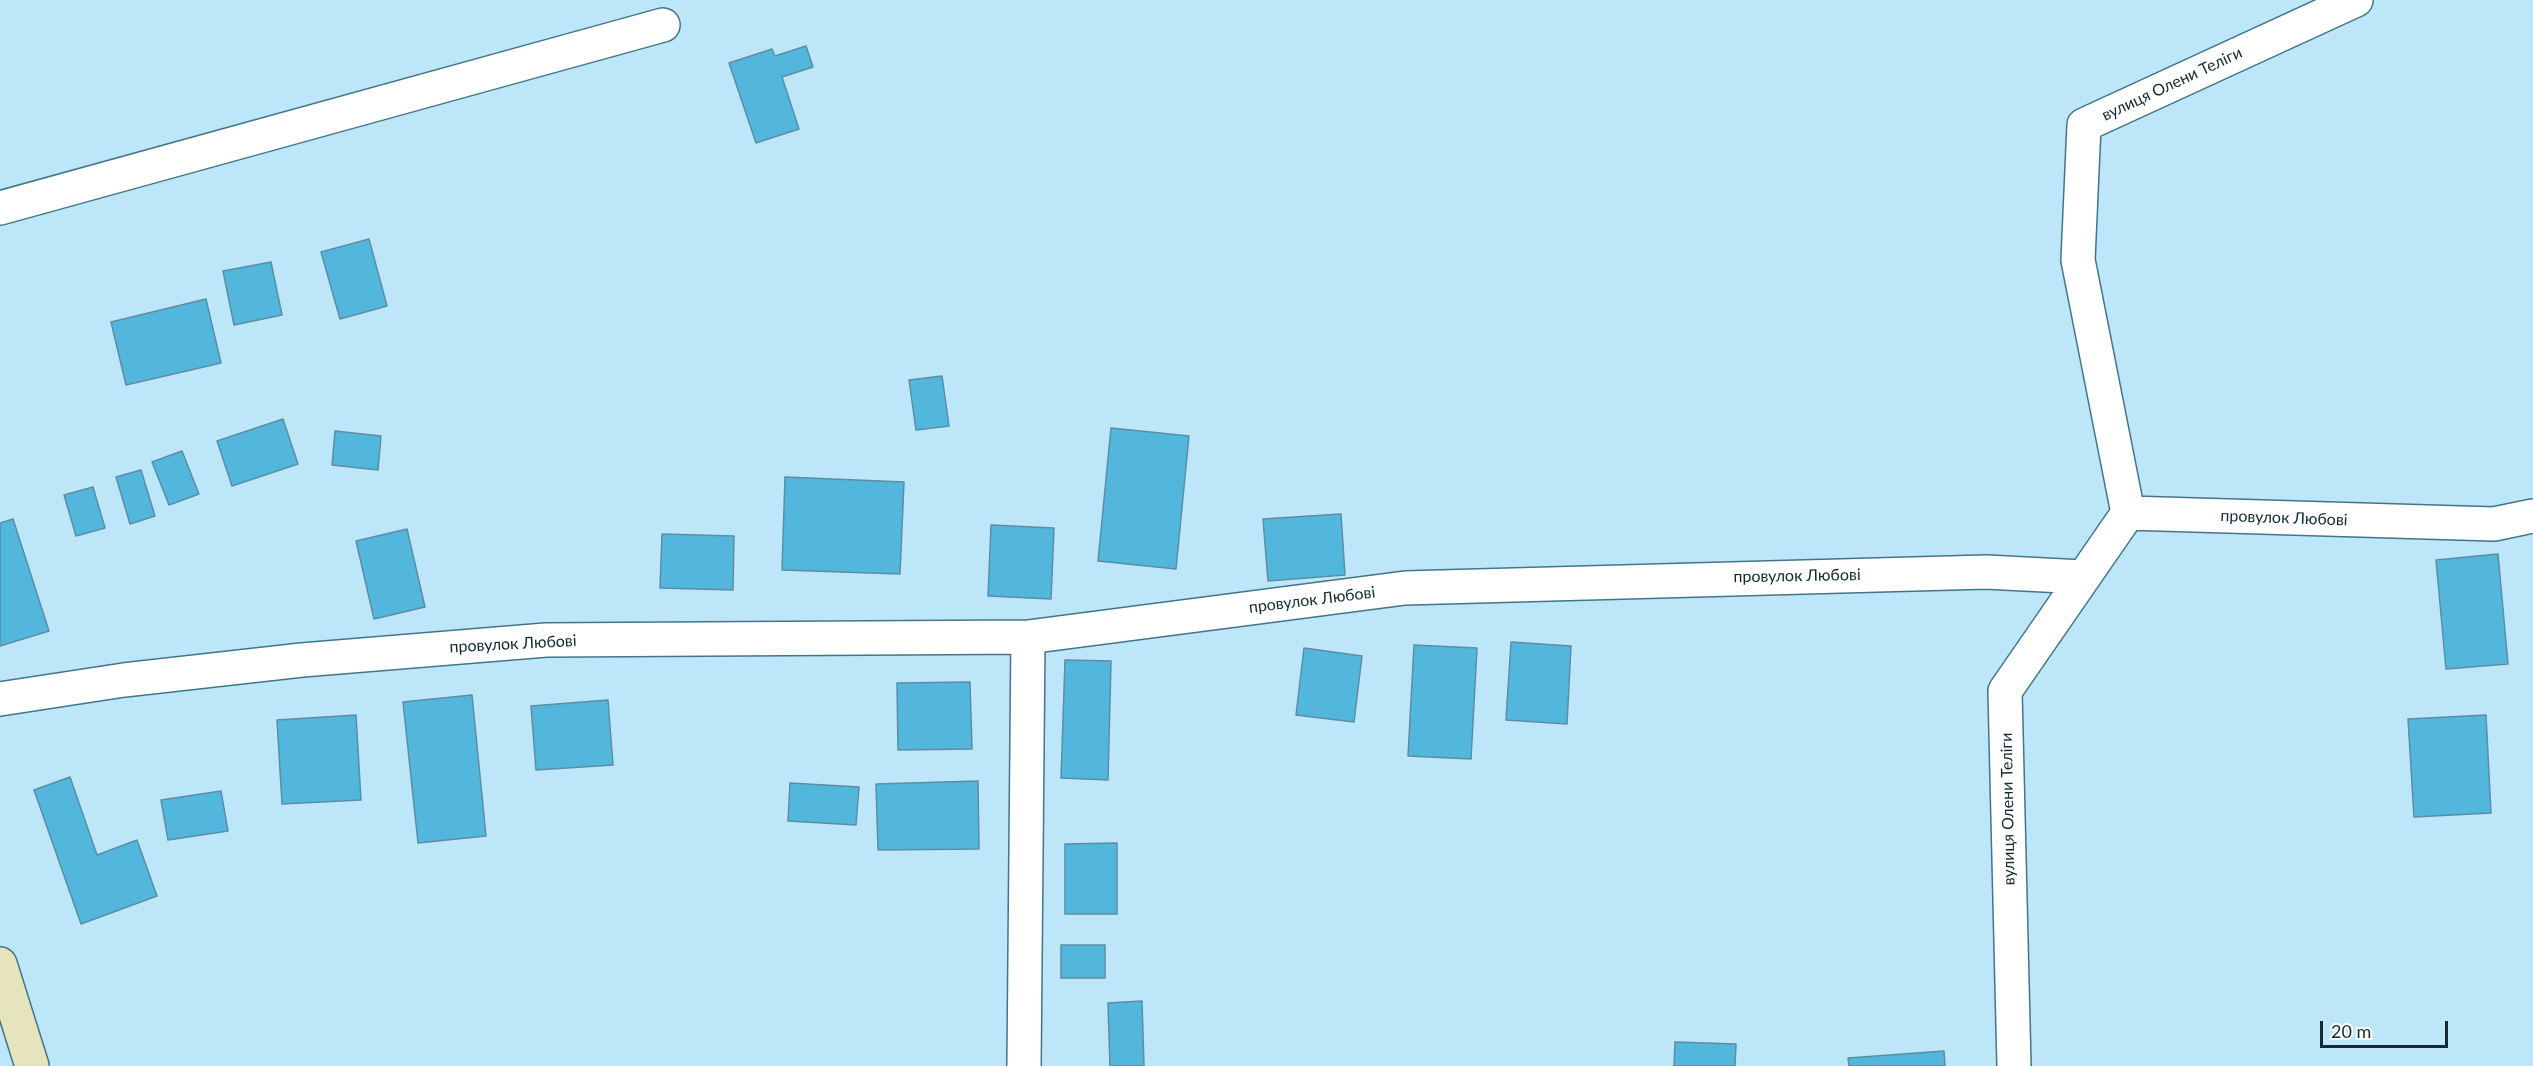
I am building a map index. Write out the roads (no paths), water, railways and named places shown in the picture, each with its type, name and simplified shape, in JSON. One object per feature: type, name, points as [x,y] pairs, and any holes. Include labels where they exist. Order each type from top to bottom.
[{"type":"street","name":"вулиця Олени Теліги","points":[[2128,513],[2078,260],[2084,125],[2356,0]]},
{"type":"street","points":[[0,208],[663,25]]},
{"type":"street","name":"провулок Любові","points":[[2128,513],[2494,524],[2533,516]]},
{"type":"street","points":[[2084,577],[2128,513]]},
{"type":"street","name":"провулок Любові","points":[[0,699],[124,680],[302,660],[546,640],[1028,637],[1405,588],[1974,572],[2084,577]]},
{"type":"street","name":"вулиця Олени Теліги","points":[[2014,1066],[2005,692],[2084,577]]},
{"type":"street","points":[[1024,1066],[1028,637]]},
{"type":"street","points":[[0,964],[32,1066]]}]
